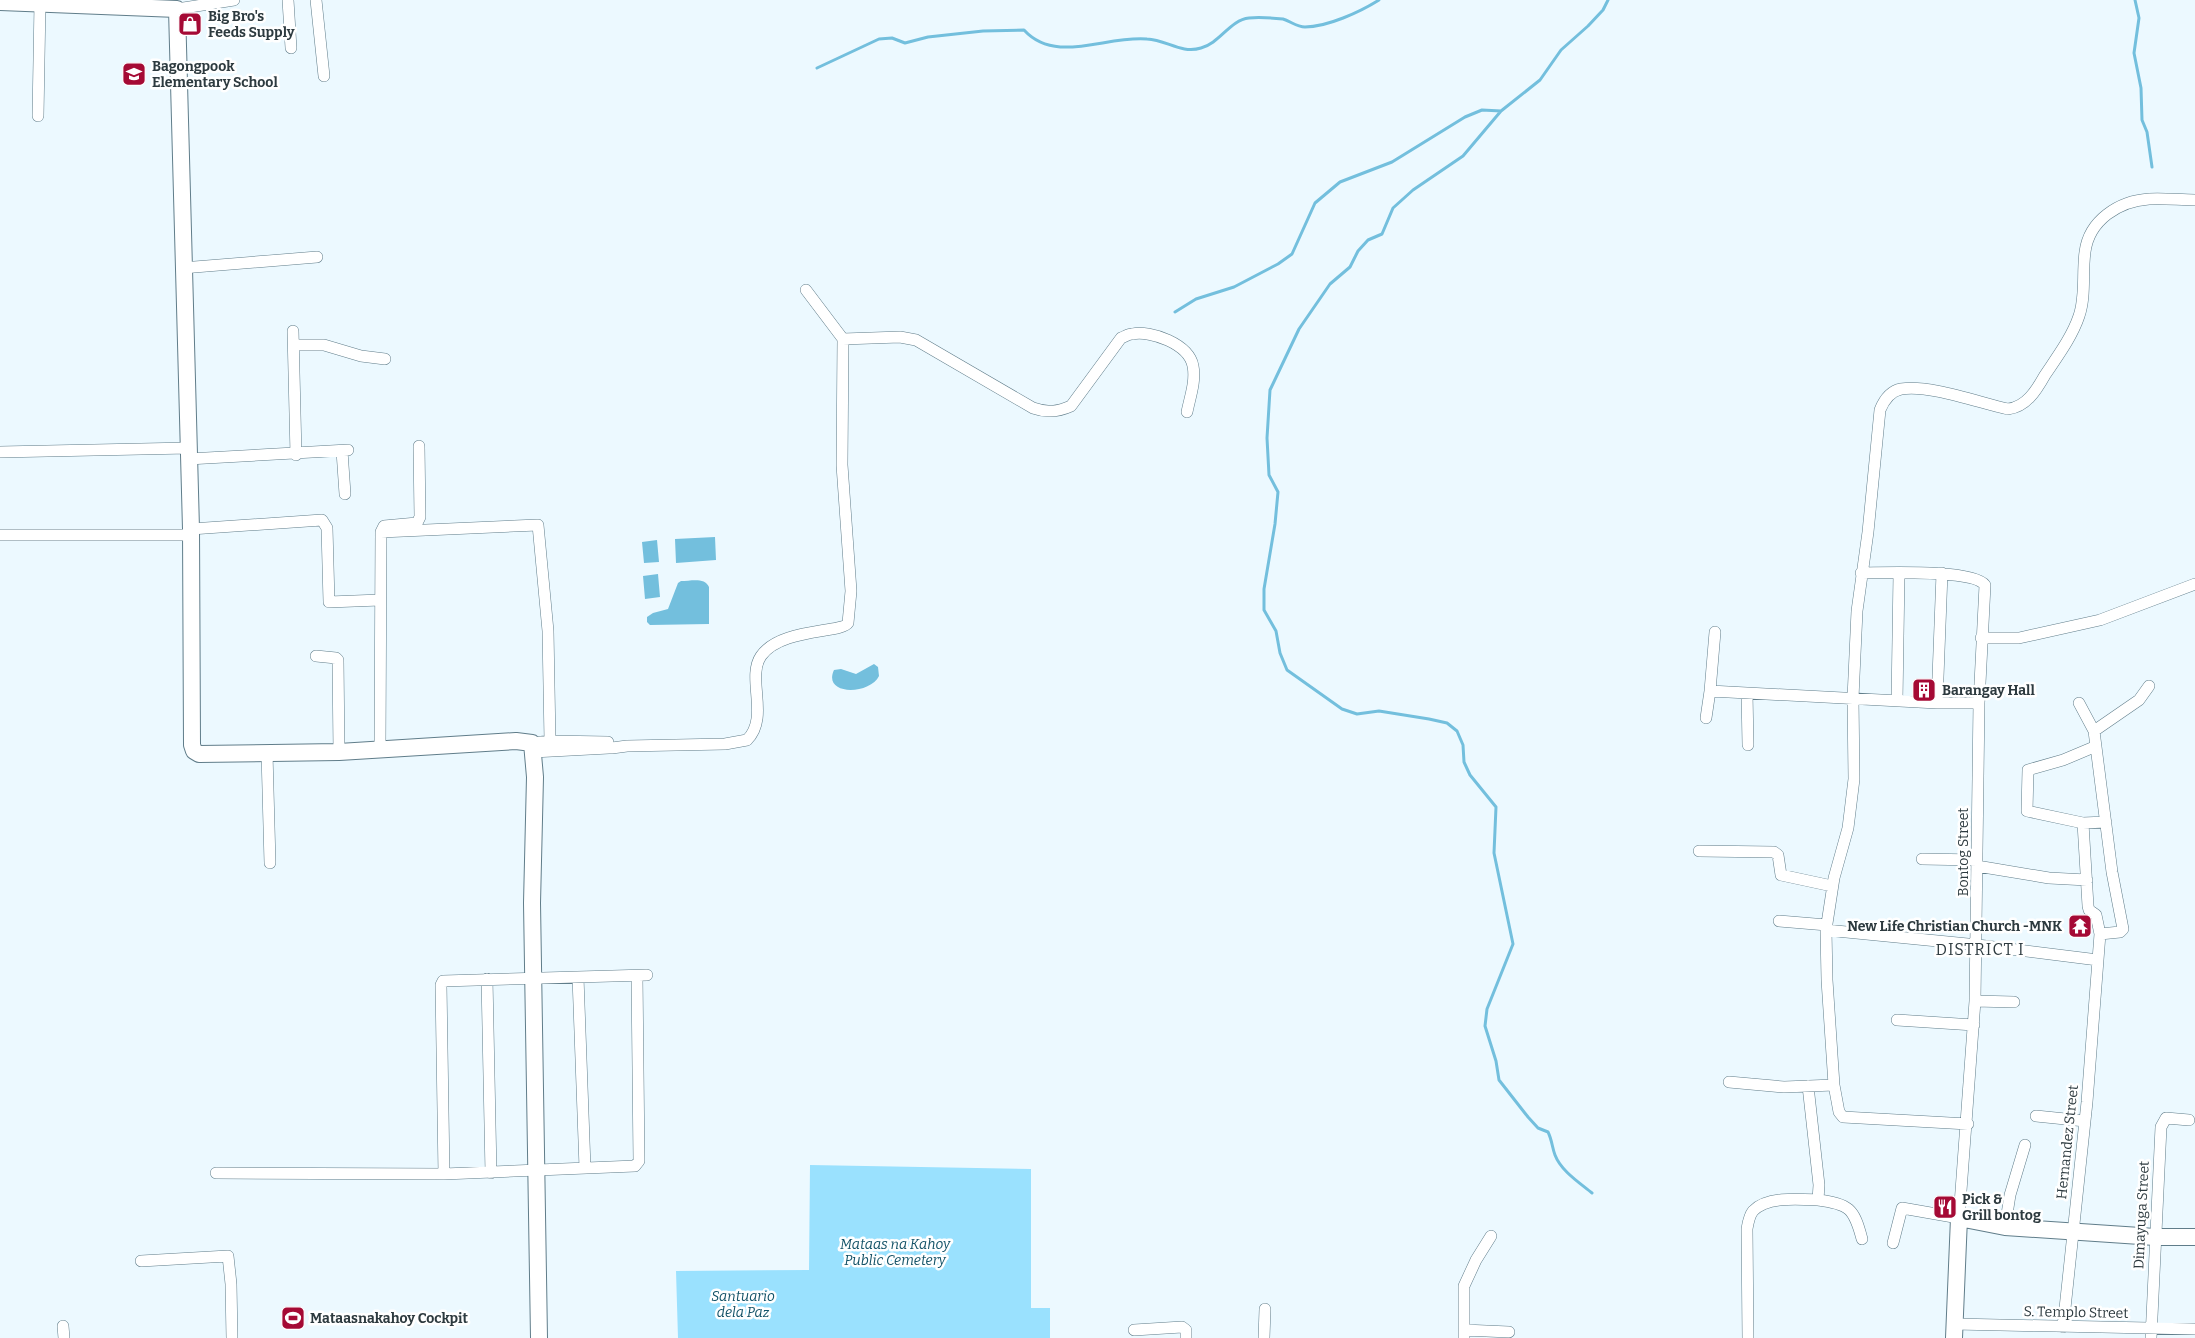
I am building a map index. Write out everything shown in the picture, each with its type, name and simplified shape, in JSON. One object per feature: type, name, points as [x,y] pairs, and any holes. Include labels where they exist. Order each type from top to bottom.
[{"type":"street","points":[[0,2],[136,4],[177,9],[234,0]]},
{"type":"street","points":[[288,0],[290,48]]},
{"type":"street","points":[[316,0],[324,76]]},
{"type":"street","points":[[38,116],[40,2]]},
{"type":"street","points":[[177,9],[182,268],[191,532],[192,745],[194,751],[199,754],[338,752],[516,741],[532,748],[610,745]]},
{"type":"street","points":[[1968,1124],[1843,1117],[1839,1112],[1834,1085],[1827,980],[1827,928],[1832,886],[1848,828],[1854,780],[1853,698],[1861,572],[1868,532],[1880,410],[1883,402],[1897,391],[1918,389],[2008,409],[2016,408],[2025,403],[2044,378],[2079,316],[2083,295],[2085,251],[2090,234],[2102,218],[2117,207],[2141,200],[2195,200]]},
{"type":"street","points":[[182,268],[317,257]]},
{"type":"street","points":[[532,748],[550,741],[627,746],[725,744],[747,740],[757,726],[757,666],[761,656],[783,639],[810,631],[842,628],[848,623],[851,591],[842,488],[843,339],[806,290]]},
{"type":"street","points":[[293,331],[296,455]]},
{"type":"street","points":[[843,339],[900,337],[916,340],[1033,408],[1044,412],[1061,410],[1071,406],[1121,338],[1132,333],[1162,337],[1183,348],[1193,364],[1193,385],[1187,412]]},
{"type":"street","points":[[294,345],[324,345],[361,356],[385,359]]},
{"type":"street","points":[[380,749],[381,532],[384,526],[417,523],[420,517],[419,446]]},
{"type":"street","points":[[0,452],[296,455],[345,451],[345,494]]},
{"type":"street","points":[[0,535],[191,532],[322,520],[327,528],[330,602],[380,600]]},
{"type":"street","points":[[381,532],[538,525],[548,631],[550,741]]},
{"type":"street","points":[[1861,572],[1899,574],[1942,573],[1938,703]]},
{"type":"street","name":"Bontog Street","points":[[1942,573],[1979,579],[1985,585],[1979,703],[1978,945],[1968,1124],[1959,1218]]},
{"type":"street","points":[[1897,701],[1899,574]]},
{"type":"street","points":[[1981,638],[2019,638],[2100,620],[2195,584]]},
{"type":"street","points":[[1706,718],[1710,692],[1714,632]]},
{"type":"street","points":[[316,656],[336,658],[338,660],[338,752]]},
{"type":"street","points":[[2094,730],[2139,700],[2149,686]]},
{"type":"street","points":[[1710,692],[1938,703],[1979,703]]},
{"type":"street","points":[[1747,693],[1748,745]]},
{"type":"street","points":[[2079,703],[2094,730],[2094,747],[2101,780],[2112,872],[2123,929],[2120,932],[2100,934],[2097,916],[2088,908],[2083,823]]},
{"type":"street","points":[[2094,747],[2063,760],[2028,770],[2028,813],[2083,823],[2106,822]]},
{"type":"street","points":[[532,748],[538,1338]]},
{"type":"street","points":[[267,753],[270,863]]},
{"type":"street","points":[[1699,851],[1774,852],[1778,855],[1781,875],[1832,886]]},
{"type":"street","points":[[1922,859],[1977,863],[2049,878],[2087,880]]},
{"type":"street","points":[[1779,921],[2098,960]]},
{"type":"street","name":"Hernandez Street","points":[[2058,1331],[2073,1231],[2085,1121],[2100,934]]},
{"type":"street","points":[[216,1173],[444,1174],[626,1168],[635,1166],[639,1161],[642,975],[446,979],[441,985],[444,1174]]},
{"type":"street","points":[[578,977],[585,1168]]},
{"type":"street","points":[[487,979],[491,1173]]},
{"type":"street","points":[[1975,1001],[2014,1002]]},
{"type":"street","points":[[1897,1020],[1974,1025]]},
{"type":"street","points":[[1729,1082],[1751,1086],[1834,1085]]},
{"type":"street","points":[[1808,1086],[1819,1185],[1818,1200]]},
{"type":"street","points":[[2036,1116],[2085,1121]]},
{"type":"street","name":"Dimayuga Street","points":[[2152,1333],[2155,1237],[2162,1123],[2168,1117],[2189,1120]]},
{"type":"street","points":[[2005,1227],[2010,1195],[2025,1145]]},
{"type":"street","points":[[1748,1338],[1747,1229],[1751,1215],[1756,1208],[1770,1202],[1794,1199],[1840,1203],[1848,1207],[1858,1223],[1862,1239]]},
{"type":"street","points":[[1893,1243],[1902,1208],[2005,1227],[2155,1237],[2195,1237]]},
{"type":"street","points":[[1955,1331],[1959,1218]]},
{"type":"street","points":[[1491,1236],[1476,1260],[1464,1286],[1464,1334],[1509,1332]]},
{"type":"street","points":[[141,1261],[228,1256],[231,1284],[232,1338]]},
{"type":"street","points":[[1264,1338],[1265,1309]]},
{"type":"street","points":[[1134,1330],[1182,1328],[1186,1330],[1186,1338]]},
{"type":"street","name":"S. Templo Street","points":[[1955,1331],[2152,1333],[2195,1329]]},
{"type":"green space","name":"Mataas na Kahoy Public Cemetery","points":[[810,1165],[1031,1169],[1031,1308],[1050,1308],[1050,1338],[678,1338],[676,1271],[809,1270]]},
{"type":"shaded area","points":[[715,537],[716,560],[676,563],[675,539]]},
{"type":"shaded area","points":[[657,540],[659,562],[644,563],[642,542]]},
{"type":"shaded area","points":[[658,574],[660,597],[645,599],[643,576]]},
{"type":"shaded area","points":[[697,580],[704,582],[709,587],[709,624],[650,625],[647,622],[647,617],[653,613],[668,609],[678,583],[681,581]]},
{"type":"shaded area","points":[[874,664],[878,667],[879,676],[866,687],[849,690],[835,685],[832,679],[834,670],[841,669],[856,674]]},
{"type":"waterway","points":[[817,68],[879,39],[892,38],[905,43],[928,37],[983,31],[1024,30],[1037,40],[1051,46],[1082,46],[1131,39],[1147,39],[1180,48],[1194,49],[1208,45],[1236,23],[1249,18],[1283,19],[1302,27],[1314,26],[1343,18],[1379,0]]},
{"type":"waterway","points":[[1175,312],[1196,299],[1234,287],[1278,264],[1292,254],[1315,203],[1340,182],[1392,162],[1465,117],[1482,110],[1501,111],[1540,80],[1561,50],[1588,26],[1603,10],[1608,0]]},
{"type":"waterway","points":[[2135,0],[2139,18],[2134,53],[2141,88],[2142,120],[2147,132],[2152,167]]},
{"type":"waterway","points":[[1501,111],[1463,156],[1413,190],[1393,208],[1382,234],[1368,240],[1358,251],[1350,267],[1330,284],[1299,329],[1270,390],[1267,438],[1269,475],[1278,492],[1275,524],[1264,589],[1264,610],[1276,631],[1280,653],[1287,670],[1342,709],[1357,714],[1379,711],[1429,719],[1447,723],[1457,731],[1463,745],[1464,762],[1470,775],[1496,807],[1494,853],[1513,944],[1487,1009],[1485,1026],[1496,1061],[1499,1080],[1538,1128],[1548,1132],[1555,1155],[1562,1166],[1592,1193]]},
{"type":"place","name":"Big Bro's Feeds Supply","points":[[190,24]]},
{"type":"place","name":"Bagongpook Elementary School","points":[[134,74]]},
{"type":"place","name":"Barangay Hall","points":[[1924,690]]},
{"type":"place","name":"New Life Christian Church -MNK","points":[[2080,926]]},
{"type":"place","name":"Pick & Grill bontog","points":[[1945,1207]]},
{"type":"place","name":"Mataasnakahoy Cockpit","points":[[293,1318]]},
{"type":"district","name":"DISTRICT I","points":[[1980,949]]},
{"type":"park label","name":"Santuario dela Paz","points":[[743,1304]]}]
